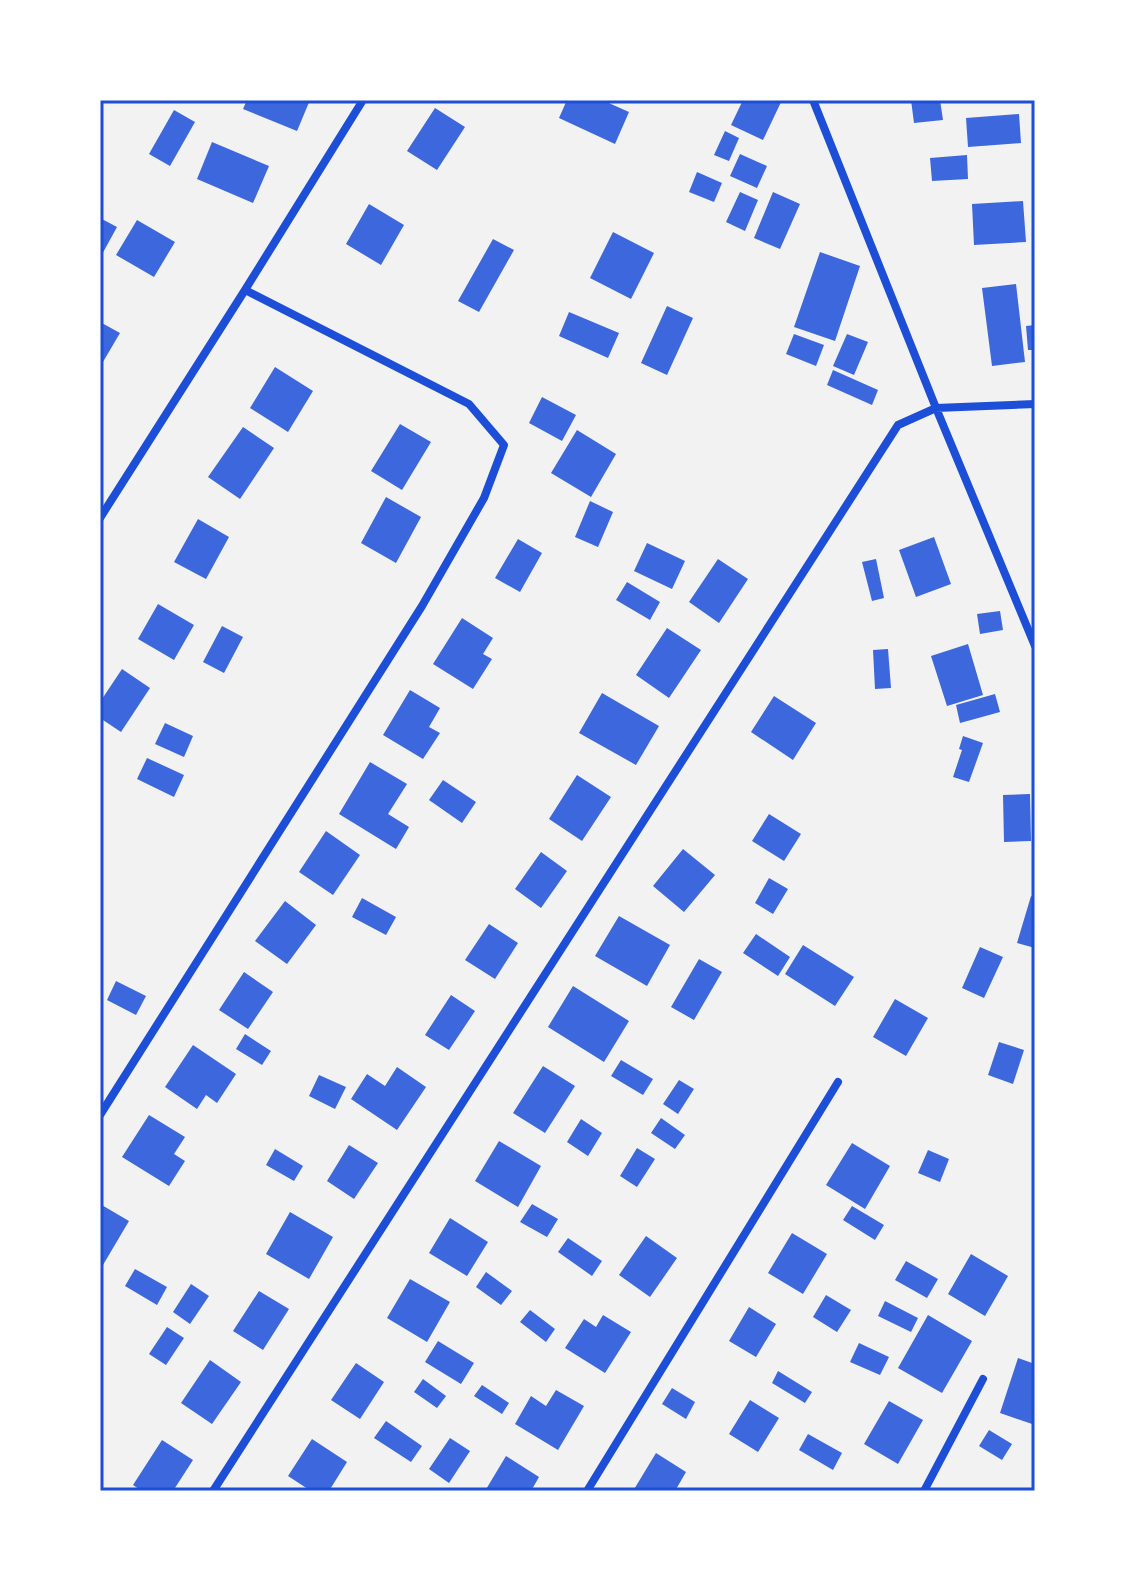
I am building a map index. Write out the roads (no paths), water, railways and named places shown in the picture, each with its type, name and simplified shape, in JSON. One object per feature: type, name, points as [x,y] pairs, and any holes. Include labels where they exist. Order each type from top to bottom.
[{"type":"street","points":[[100,518],[363,100]]},
{"type":"street","points":[[813,100],[1035,646]]},
{"type":"street","points":[[100,1115],[422,606],[484,498],[504,445],[469,404],[245,290]]},
{"type":"street","points":[[213,1491],[898,425],[936,408],[1035,404]]},
{"type":"street","points":[[587,1491],[838,1082]]},
{"type":"street","points":[[924,1491],[983,1379]]}]
